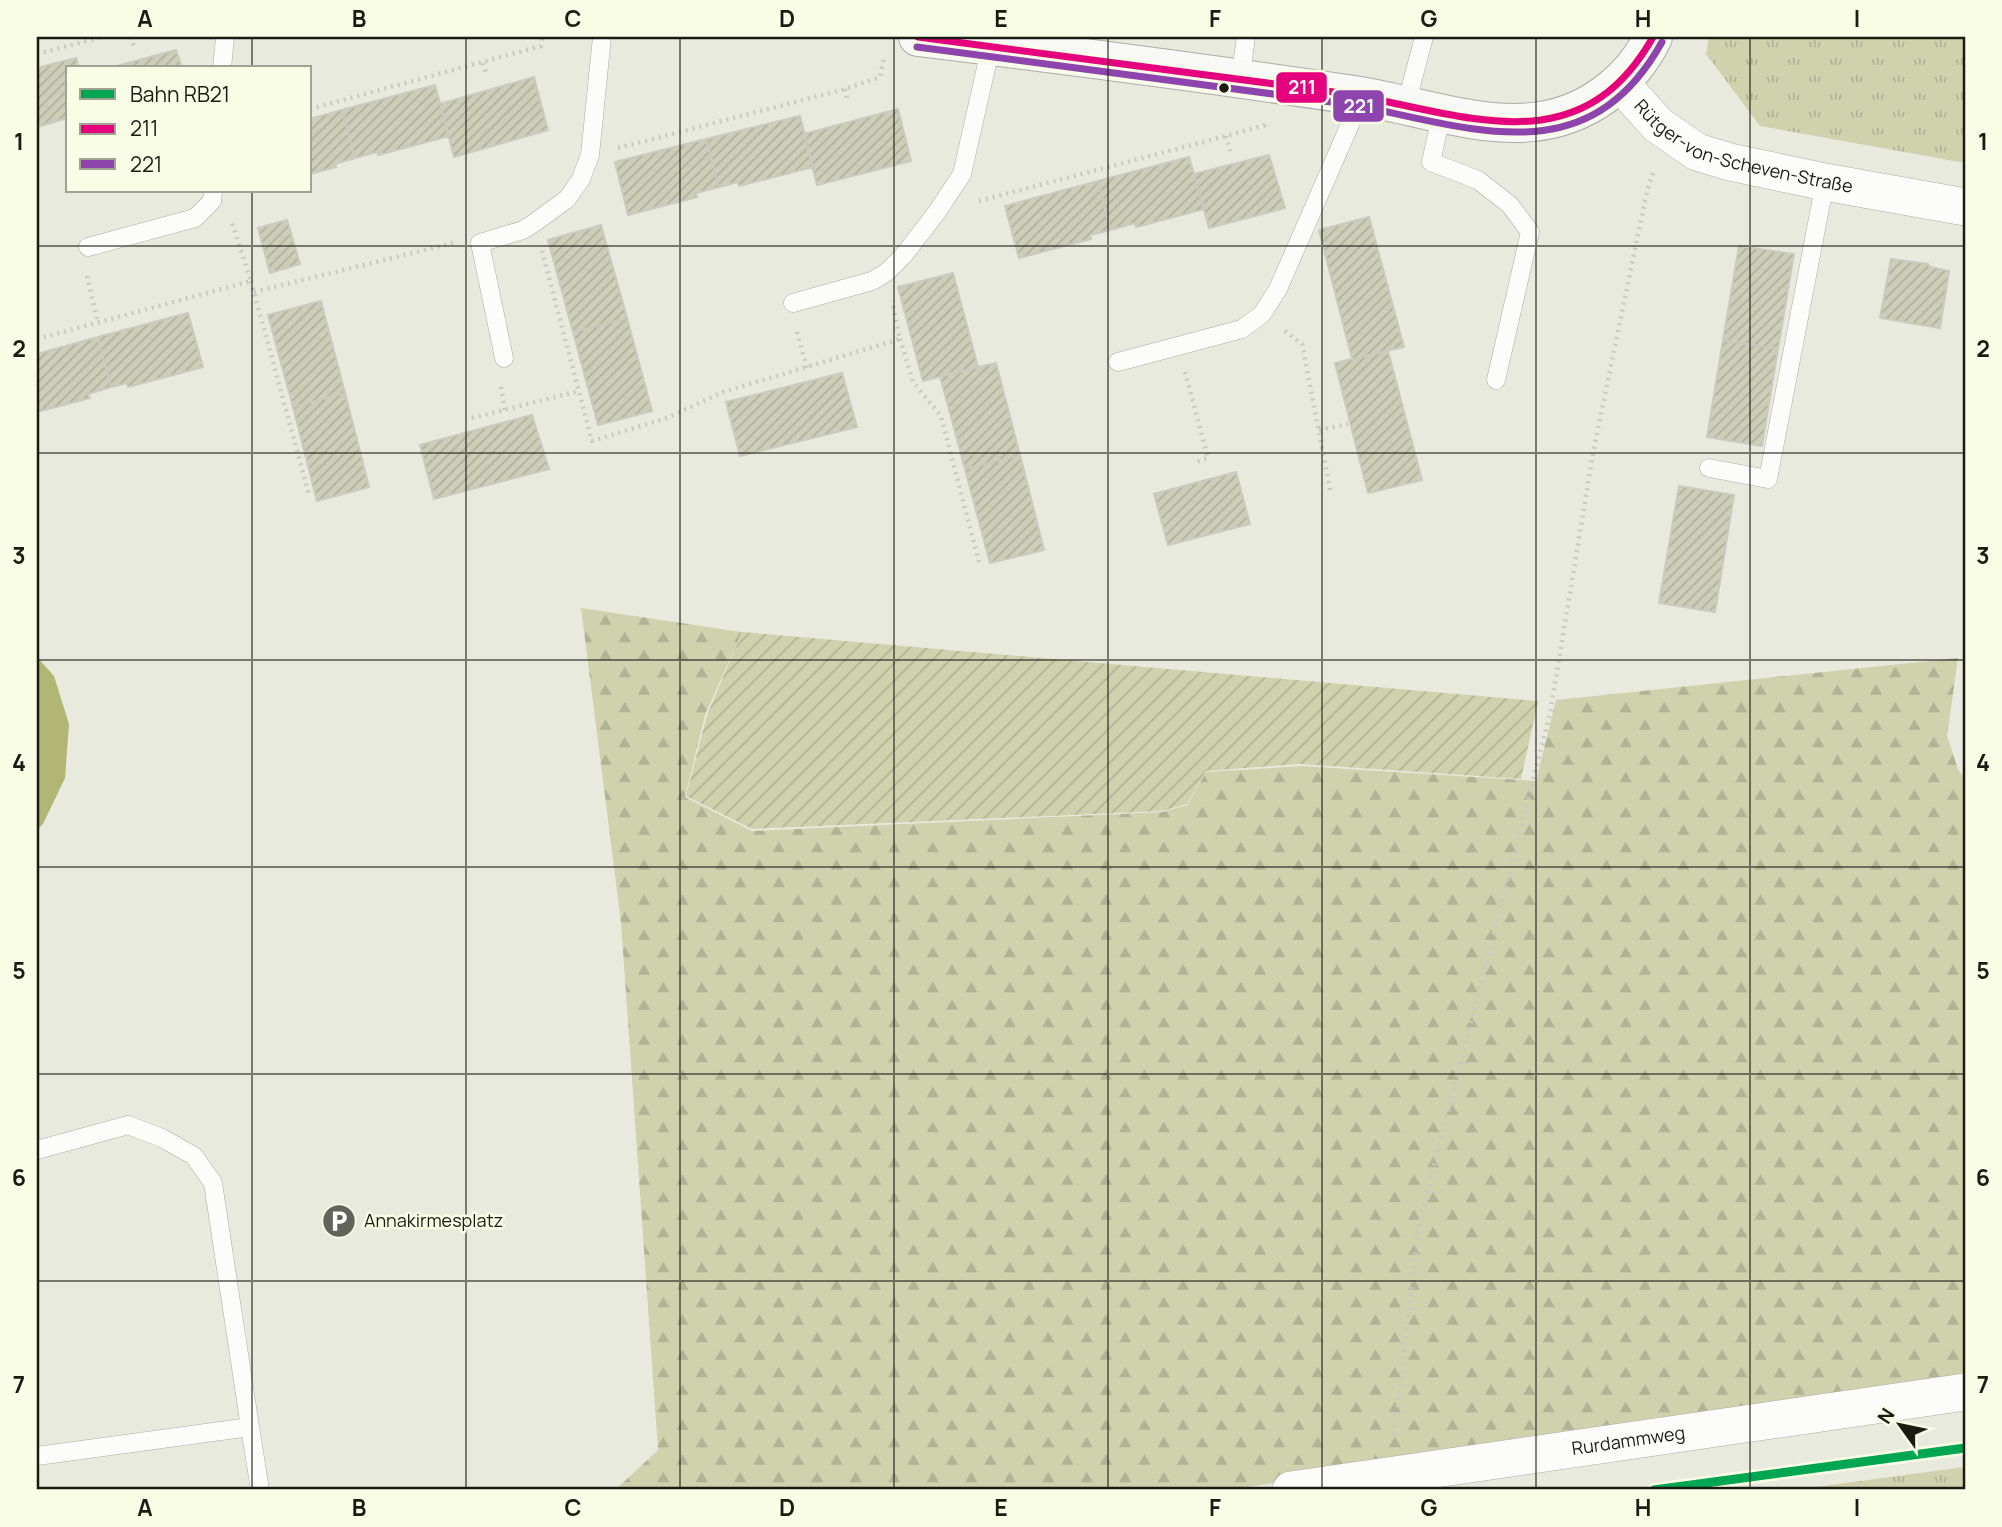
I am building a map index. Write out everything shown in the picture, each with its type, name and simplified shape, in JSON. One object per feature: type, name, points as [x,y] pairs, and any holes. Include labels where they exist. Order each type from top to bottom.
[{"type":"street","points":[[1620,83],[1643,57],[1653,37]]},
{"type":"street","name":"Rütger-von-Scheven-Straße","points":[[902,43],[991,46],[1362,97],[1480,119],[1533,122],[1583,107],[1620,83],[1668,133],[1697,152],[1730,162],[1825,182],[1965,207]]},
{"type":"street","name":"Rurdammweg","points":[[1291,1490],[1965,1392]]},
{"type":"lane","points":[[222,66],[225,37]]},
{"type":"lane","points":[[504,358],[481,243],[523,230],[534,223],[567,199],[581,179],[590,155],[602,37]]},
{"type":"lane","points":[[1246,37],[1255,82]]},
{"type":"lane","points":[[1424,37],[1424,108],[1431,162],[1478,180],[1510,205],[1530,232],[1496,380]]},
{"type":"lane","points":[[793,303],[872,281],[887,272],[937,212],[962,174],[991,46]]},
{"type":"lane","points":[[1118,362],[1242,330],[1262,314],[1278,289],[1362,97]]},
{"type":"lane","points":[[1709,468],[1768,479],[1825,182]]},
{"type":"lane","points":[[88,247],[195,218],[212,196]]},
{"type":"lane","points":[[37,1150],[128,1125],[162,1138],[194,1156],[213,1183],[260,1490]]},
{"type":"lane","points":[[37,1456],[250,1427]]},
{"type":"path","points":[[37,54],[102,37]]},
{"type":"path","points":[[131,37],[134,46]]},
{"type":"path","points":[[312,108],[541,46],[542,37]]},
{"type":"path","points":[[590,155],[845,89],[880,77],[902,43]]},
{"type":"path","points":[[483,63],[487,76]]},
{"type":"path","points":[[937,212],[1265,125],[1255,82]]},
{"type":"path","points":[[845,89],[848,103]]},
{"type":"path","points":[[1411,1473],[1397,1451],[1394,1440],[1419,1224],[1550,714],[1596,440],[1647,191],[1668,133]]},
{"type":"path","points":[[1227,136],[1230,151]]},
{"type":"path","points":[[212,196],[229,214],[251,281],[309,495]]},
{"type":"path","points":[[534,223],[592,441],[667,418],[723,392],[900,339]]},
{"type":"path","points":[[254,292],[461,241],[481,243]]},
{"type":"path","points":[[88,247],[83,257],[98,323]]},
{"type":"path","points":[[887,272],[900,339],[913,382],[940,416],[980,566]]},
{"type":"path","points":[[37,339],[251,281]]},
{"type":"path","points":[[793,303],[791,310],[807,368]]},
{"type":"path","points":[[1262,314],[1302,344],[1331,494]]},
{"type":"path","points":[[1178,346],[1208,458],[1194,463]]},
{"type":"path","points":[[472,418],[579,391]]},
{"type":"path","points":[[1319,430],[1348,424]]},
{"type":"green space","points":[[1709,37],[1965,37],[1965,163],[1760,126],[1706,54]]},
{"type":"green space","points":[[581,608],[742,632],[705,715],[685,797],[752,831],[1162,812],[1187,805],[1206,772],[1302,766],[1536,781],[1556,700],[1958,658],[1947,736],[1958,769],[1965,779],[1965,1383],[1633,1428],[1228,1490],[615,1490],[658,1450],[621,922]]},
{"type":"green space","points":[[742,632],[1538,701],[1521,779],[1300,764],[1206,771],[1187,804],[1162,811],[752,829],[686,796],[707,715]]},
{"type":"green space","points":[[1965,1467],[1965,1490],[1793,1490]]},
{"type":"shaded area","points":[[37,657],[54,676],[69,724],[65,778],[43,824],[37,830]]},
{"type":"building","points":[[176,50],[181,66],[117,66]]},
{"type":"building","points":[[76,58],[78,66],[66,66],[66,119],[37,127],[37,68]]},
{"type":"building","points":[[534,77],[548,130],[454,157],[440,104]]},
{"type":"building","points":[[435,85],[449,136],[378,155],[377,152],[355,158],[342,110]]},
{"type":"building","points":[[898,109],[911,161],[817,185],[804,134]]},
{"type":"building","points":[[342,110],[355,158],[312,173],[312,118]]},
{"type":"building","points":[[800,116],[813,167],[739,186],[738,182],[719,187],[706,139]]},
{"type":"building","points":[[706,139],[719,187],[696,193],[697,197],[628,215],[615,162]]},
{"type":"building","points":[[1269,155],[1285,208],[1209,228],[1194,174]]},
{"type":"building","points":[[1189,157],[1204,209],[1136,227],[1135,223],[1110,230],[1098,181]]},
{"type":"building","points":[[1098,181],[1110,230],[1090,235],[1091,239],[1019,258],[1005,206]]},
{"type":"building","points":[[1369,217],[1404,347],[1352,359],[1319,230]]},
{"type":"building","points":[[287,220],[300,264],[270,273],[258,228]]},
{"type":"building","points":[[601,225],[627,318],[573,332],[548,240]]},
{"type":"building","points":[[1739,246],[1794,254],[1778,349],[1723,340]]},
{"type":"building","points":[[1891,259],[1928,264],[1930,267],[1949,271],[1940,328],[1880,318]]},
{"type":"building","points":[[953,273],[978,367],[923,381],[898,287]]},
{"type":"building","points":[[321,301],[345,393],[293,407],[268,315]]},
{"type":"building","points":[[188,313],[203,367],[128,387],[127,383],[111,387],[98,337]]},
{"type":"building","points":[[627,318],[652,411],[598,425],[573,332]]},
{"type":"building","points":[[98,337],[111,387],[88,394],[90,398],[37,412],[37,354]]},
{"type":"building","points":[[1723,340],[1778,349],[1762,446],[1707,437]]},
{"type":"building","points":[[1388,351],[1422,480],[1368,493],[1335,363]]},
{"type":"building","points":[[996,363],[1020,455],[965,469],[940,376]]},
{"type":"building","points":[[842,373],[857,427],[740,456],[726,402]]},
{"type":"building","points":[[345,393],[369,487],[317,501],[293,407]]},
{"type":"building","points":[[532,415],[549,469],[434,499],[420,445]]},
{"type":"building","points":[[1020,455],[1044,550],[990,563],[965,469]]},
{"type":"building","points":[[1236,472],[1250,524],[1168,545],[1154,494]]},
{"type":"building","points":[[1679,486],[1734,495],[1715,612],[1659,603]]},
{"type":"rail line","name":"RB21","points":[[1654,1490],[1965,1448]]},
{"type":"transit line","name":"211","points":[[918,37],[1305,88],[1462,117],[1499,121],[1534,121],[1568,114],[1599,99],[1627,74],[1653,37]]},
{"type":"transit line","name":"221","points":[[917,47],[1333,102],[1464,128],[1503,132],[1539,131],[1574,123],[1606,107],[1635,80],[1662,42]]},
{"type":"place","name":"Annakirmesplatz","points":[[339,1221]]}]
